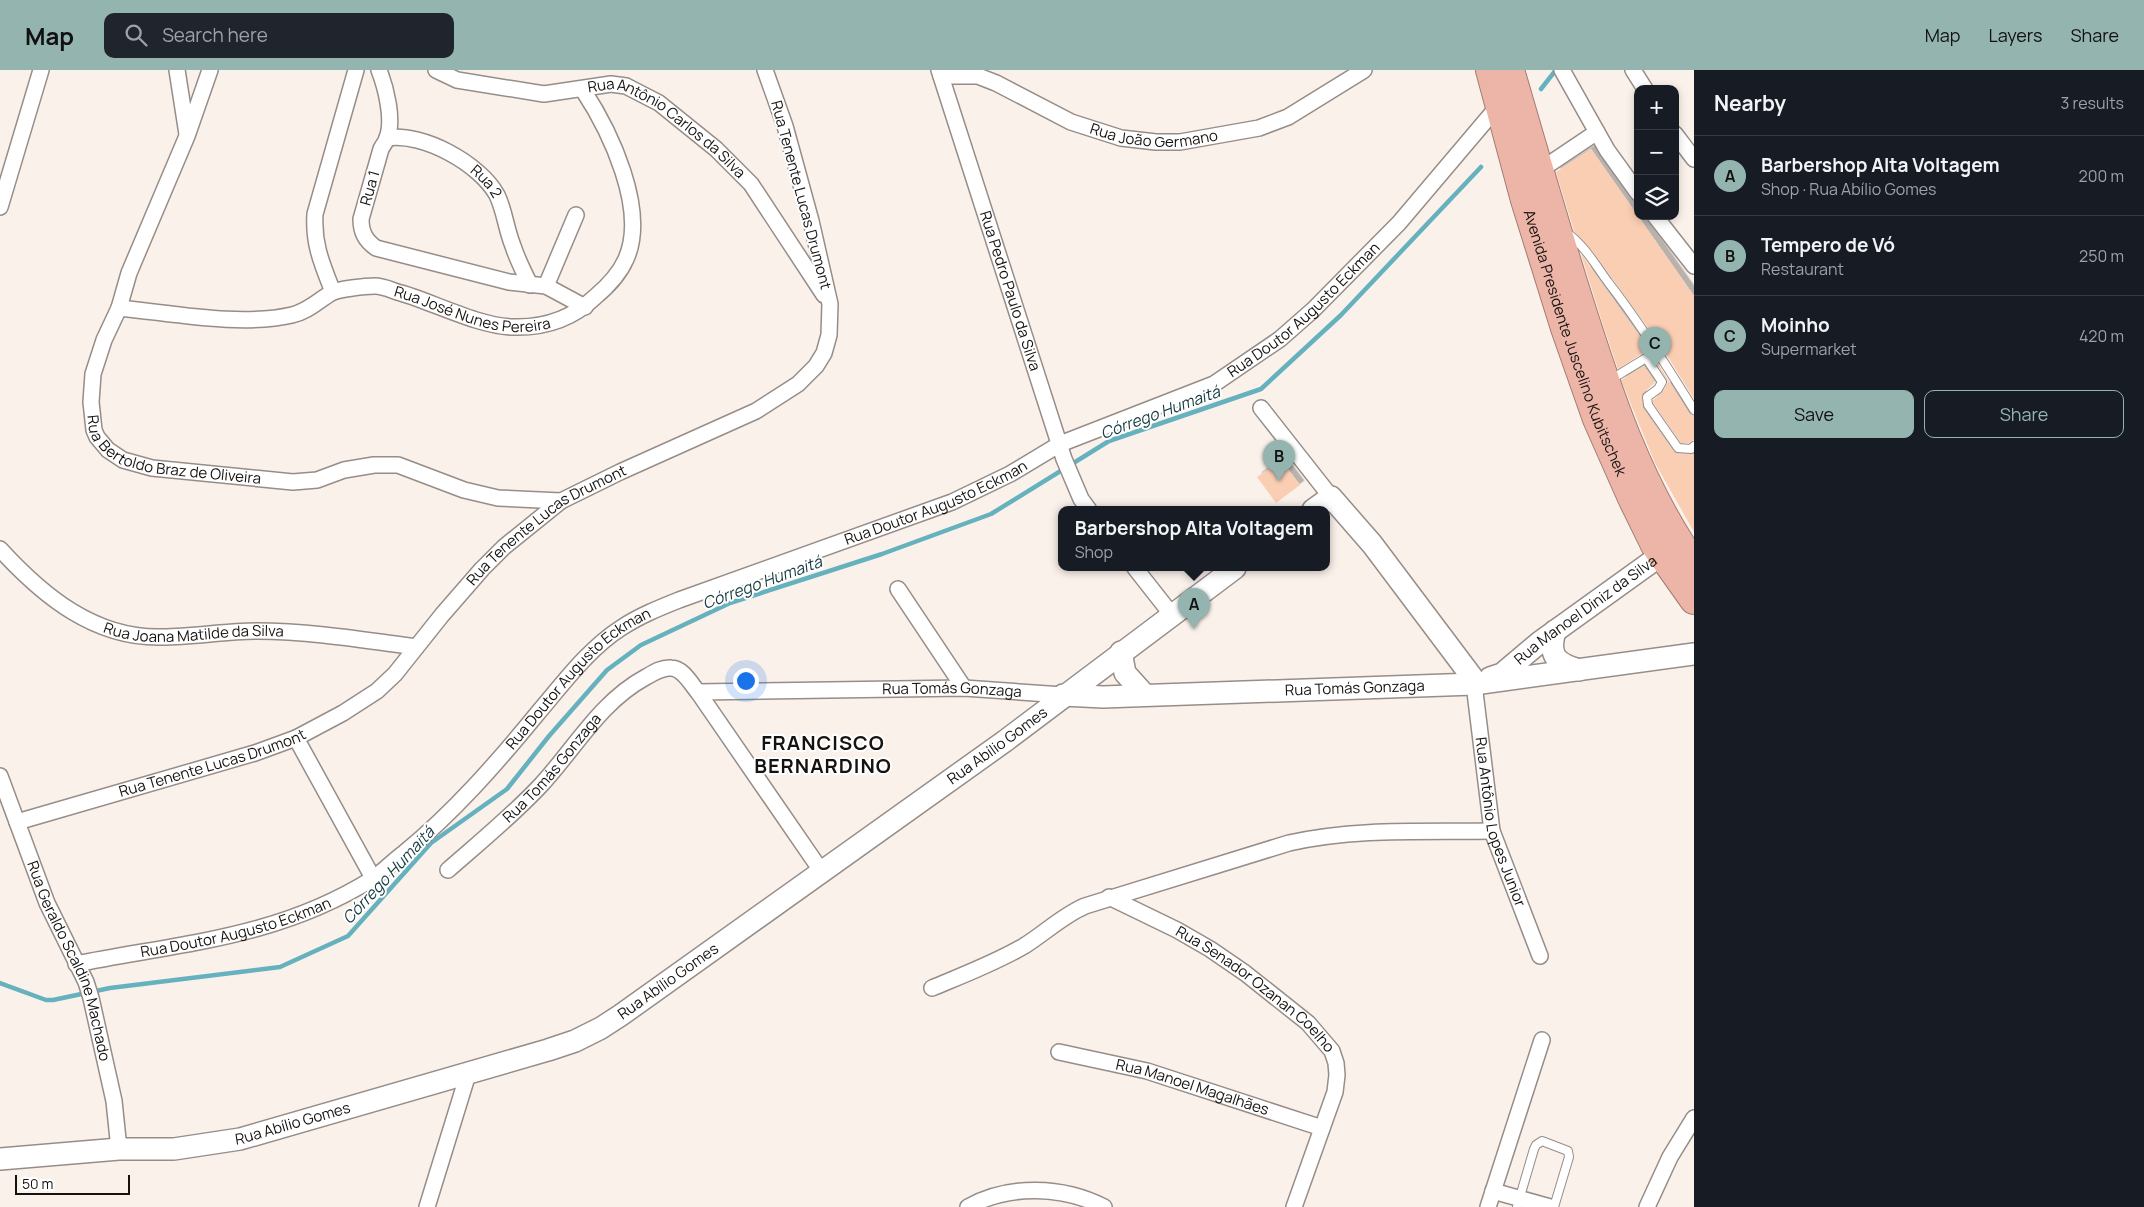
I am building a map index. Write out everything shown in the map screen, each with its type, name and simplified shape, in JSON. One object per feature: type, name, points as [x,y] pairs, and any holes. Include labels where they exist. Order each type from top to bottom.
[{"type":"highway","name":"Avenida Presidente Juscelino Kubitschek","points":[[1490,70],[1525,200],[1556,301],[1597,419],[1632,498],[1678,542],[1694,600]]},
{"type":"highway","name":"Avenida Presidente Juscelino Kubitschek","points":[[1510,70],[1557,230],[1606,383],[1630,448],[1678,542],[1694,564]]},
{"type":"street","points":[[0,207],[41,70]]},
{"type":"street","points":[[177,70],[187,136]]},
{"type":"street","name":"Rua Bertoldo Braz de Oliveira","points":[[210,70],[187,136],[129,273],[93,374],[91,402],[94,430],[97,437],[108,450],[123,460],[152,468],[293,482],[317,480],[344,470],[374,465],[398,465],[464,490],[498,498],[561,501]]},
{"type":"street","points":[[333,292],[318,254],[314,234],[315,214],[356,70]]},
{"type":"street","name":"Rua 1","points":[[379,70],[387,99],[389,118],[387,138],[381,149],[361,219],[361,230],[366,238],[376,248],[439,262],[509,282],[530,285]]},
{"type":"street","name":"Rua Antônio Carlos da Silva","points":[[436,70],[457,80],[544,94],[583,90],[610,84],[626,86],[659,103],[716,149],[750,184],[830,304]]},
{"type":"street","name":"Rua Tenente Lucas Drumont","points":[[17,822],[211,766],[296,738],[343,713],[377,691],[395,674],[482,569],[504,547],[561,501],[620,472],[756,412],[798,384],[816,366],[824,353],[828,335],[830,304],[811,220],[790,145],[765,70]]},
{"type":"street","name":"Rua João Germano","points":[[940,73],[978,76],[996,83],[1071,122],[1121,138],[1180,142],[1260,128],[1288,117],[1364,70]]},
{"type":"street","points":[[1562,70],[1597,132],[1634,187]]},
{"type":"street","points":[[1633,70],[1642,85]]},
{"type":"street","name":"Rua Pedro Paulo da Silva","points":[[940,73],[1064,459],[1071,478],[1086,506]]},
{"type":"street","name":"Rua José Nunes Pereira","points":[[118,308],[242,320],[292,315],[312,307],[333,292],[377,286],[424,299],[478,320],[497,325],[513,327],[538,326],[559,321],[584,307],[614,280],[626,259],[632,240],[633,216],[620,160],[595,107],[583,90]]},
{"type":"street","name":"Rua Doutor Augusto Eckman","points":[[76,964],[225,937],[270,926],[335,900],[373,878],[416,843],[490,771],[583,662],[620,628],[646,614],[679,600],[952,502],[1010,474],[1060,444],[1214,384],[1280,340],[1313,310],[1399,223],[1499,105]]},
{"type":"street","points":[[1539,171],[1597,132]]},
{"type":"street","name":"Rua 2","points":[[387,138],[394,137],[434,144],[455,155],[480,175],[496,194],[506,216],[512,245],[530,285]]},
{"type":"street","points":[[1679,139],[1694,159]]},
{"type":"street","points":[[546,286],[576,215]]},
{"type":"street","points":[[1658,220],[1694,266]]},
{"type":"street","points":[[530,285],[546,286],[584,307]]},
{"type":"street","points":[[1261,408],[1331,497],[1372,544],[1472,677],[1474,684]]},
{"type":"street","points":[[1319,506],[1331,497]]},
{"type":"street","name":"Rua Manoel Diniz da Silva","points":[[1474,684],[1502,674],[1555,631],[1678,542]]},
{"type":"street","name":"Rua Joana Matilde da Silva","points":[[0,549],[47,596],[72,612],[115,632],[137,636],[162,637],[259,631],[339,637],[416,647]]},
{"type":"street","points":[[1137,571],[1172,615]]},
{"type":"street","name":"Rua Abílio Gomes","points":[[0,1159],[119,1149],[174,1149],[240,1139],[566,1044],[601,1028],[1004,741],[1231,571]]},
{"type":"street","points":[[898,589],[964,688]]},
{"type":"street","points":[[1555,631],[1552,642],[1556,659],[1579,670]]},
{"type":"street","points":[[1121,652],[1125,673],[1144,694]]},
{"type":"street","name":"Rua Tomás Gonzaga","points":[[448,870],[514,813],[543,783],[600,712],[626,688],[652,673],[671,668],[677,669],[682,673],[698,692],[964,688],[1104,696],[1474,684],[1694,654]]},
{"type":"street","name":"Rua Antônio Lopes Junior","points":[[1474,684],[1492,831],[1540,956]]},
{"type":"street","points":[[698,692],[822,872]]},
{"type":"street","points":[[296,738],[373,878]]},
{"type":"street","name":"Rua Geraldo Scaldine Machado","points":[[0,776],[53,916],[86,982],[103,1044],[114,1101],[119,1149]]},
{"type":"street","points":[[932,988],[1007,955],[1069,913],[1109,897],[1289,843],[1323,835],[1352,832],[1492,831]]},
{"type":"street","name":"Rua Senador Ozanan Coelho","points":[[1109,897],[1177,930],[1210,949],[1252,978],[1308,1023],[1320,1034],[1332,1051],[1338,1075],[1335,1092],[1294,1207]]},
{"type":"street","points":[[1488,1207],[1542,1040]]},
{"type":"street","name":"Rua Manoel Magalhães","points":[[1059,1052],[1147,1071],[1322,1128]]},
{"type":"street","points":[[427,1207],[468,1074]]},
{"type":"street","points":[[1646,1207],[1670,1157],[1694,1118]]},
{"type":"street","points":[[976,1205],[999,1195],[1056,1191],[1080,1196],[1104,1207]]},
{"type":"street","points":[[1493,1191],[1519,1202],[1552,1207]]},
{"type":"lane","points":[[1557,230],[1566,232],[1577,240],[1658,350],[1694,410]]},
{"type":"lane","points":[[1606,383],[1658,350]]},
{"type":"lane","points":[[1646,358],[1662,382],[1658,390],[1646,397],[1648,405],[1678,448],[1691,449],[1694,446]]},
{"type":"lane","points":[[1519,1202],[1536,1144],[1542,1142],[1568,1151],[1569,1156],[1552,1207]]},
{"type":"building","points":[[1591,149],[1634,210],[1634,220],[1641,220],[1694,296],[1694,399],[1662,347],[1593,252],[1574,231],[1556,172]]},
{"type":"building","points":[[1581,254],[1649,349],[1618,369],[1604,328]]},
{"type":"building","points":[[1655,359],[1689,413],[1694,416],[1694,440],[1689,443],[1681,443],[1653,403],[1653,400],[1663,392],[1668,382]]},
{"type":"building","points":[[1644,366],[1655,382],[1642,394],[1643,408],[1675,453],[1694,454],[1694,532],[1655,463],[1621,380]]},
{"type":"building","points":[[1281,460],[1300,485],[1276,503],[1257,477]]},
{"type":"waterway","name":"Córrego Humaitá","points":[[1541,89],[1555,71]]},
{"type":"waterway","name":"Córrego Humaitá","points":[[0,983],[46,1000],[53,1000],[110,988],[280,967],[348,936],[431,843],[507,789],[549,736],[607,670],[641,645],[730,603],[882,554],[991,514],[1109,441],[1261,389],[1341,315],[1481,167]]},
{"type":"place","name":"Moinho","points":[[1655,368]]},
{"type":"place","name":"Tempero de Vó","points":[[1279,481]]},
{"type":"place","name":"Barbershop Alta Voltagem","points":[[1194,629]]},
{"type":"district","name":"FRANCISCO BERNARDINO","points":[[823,754]]}]
